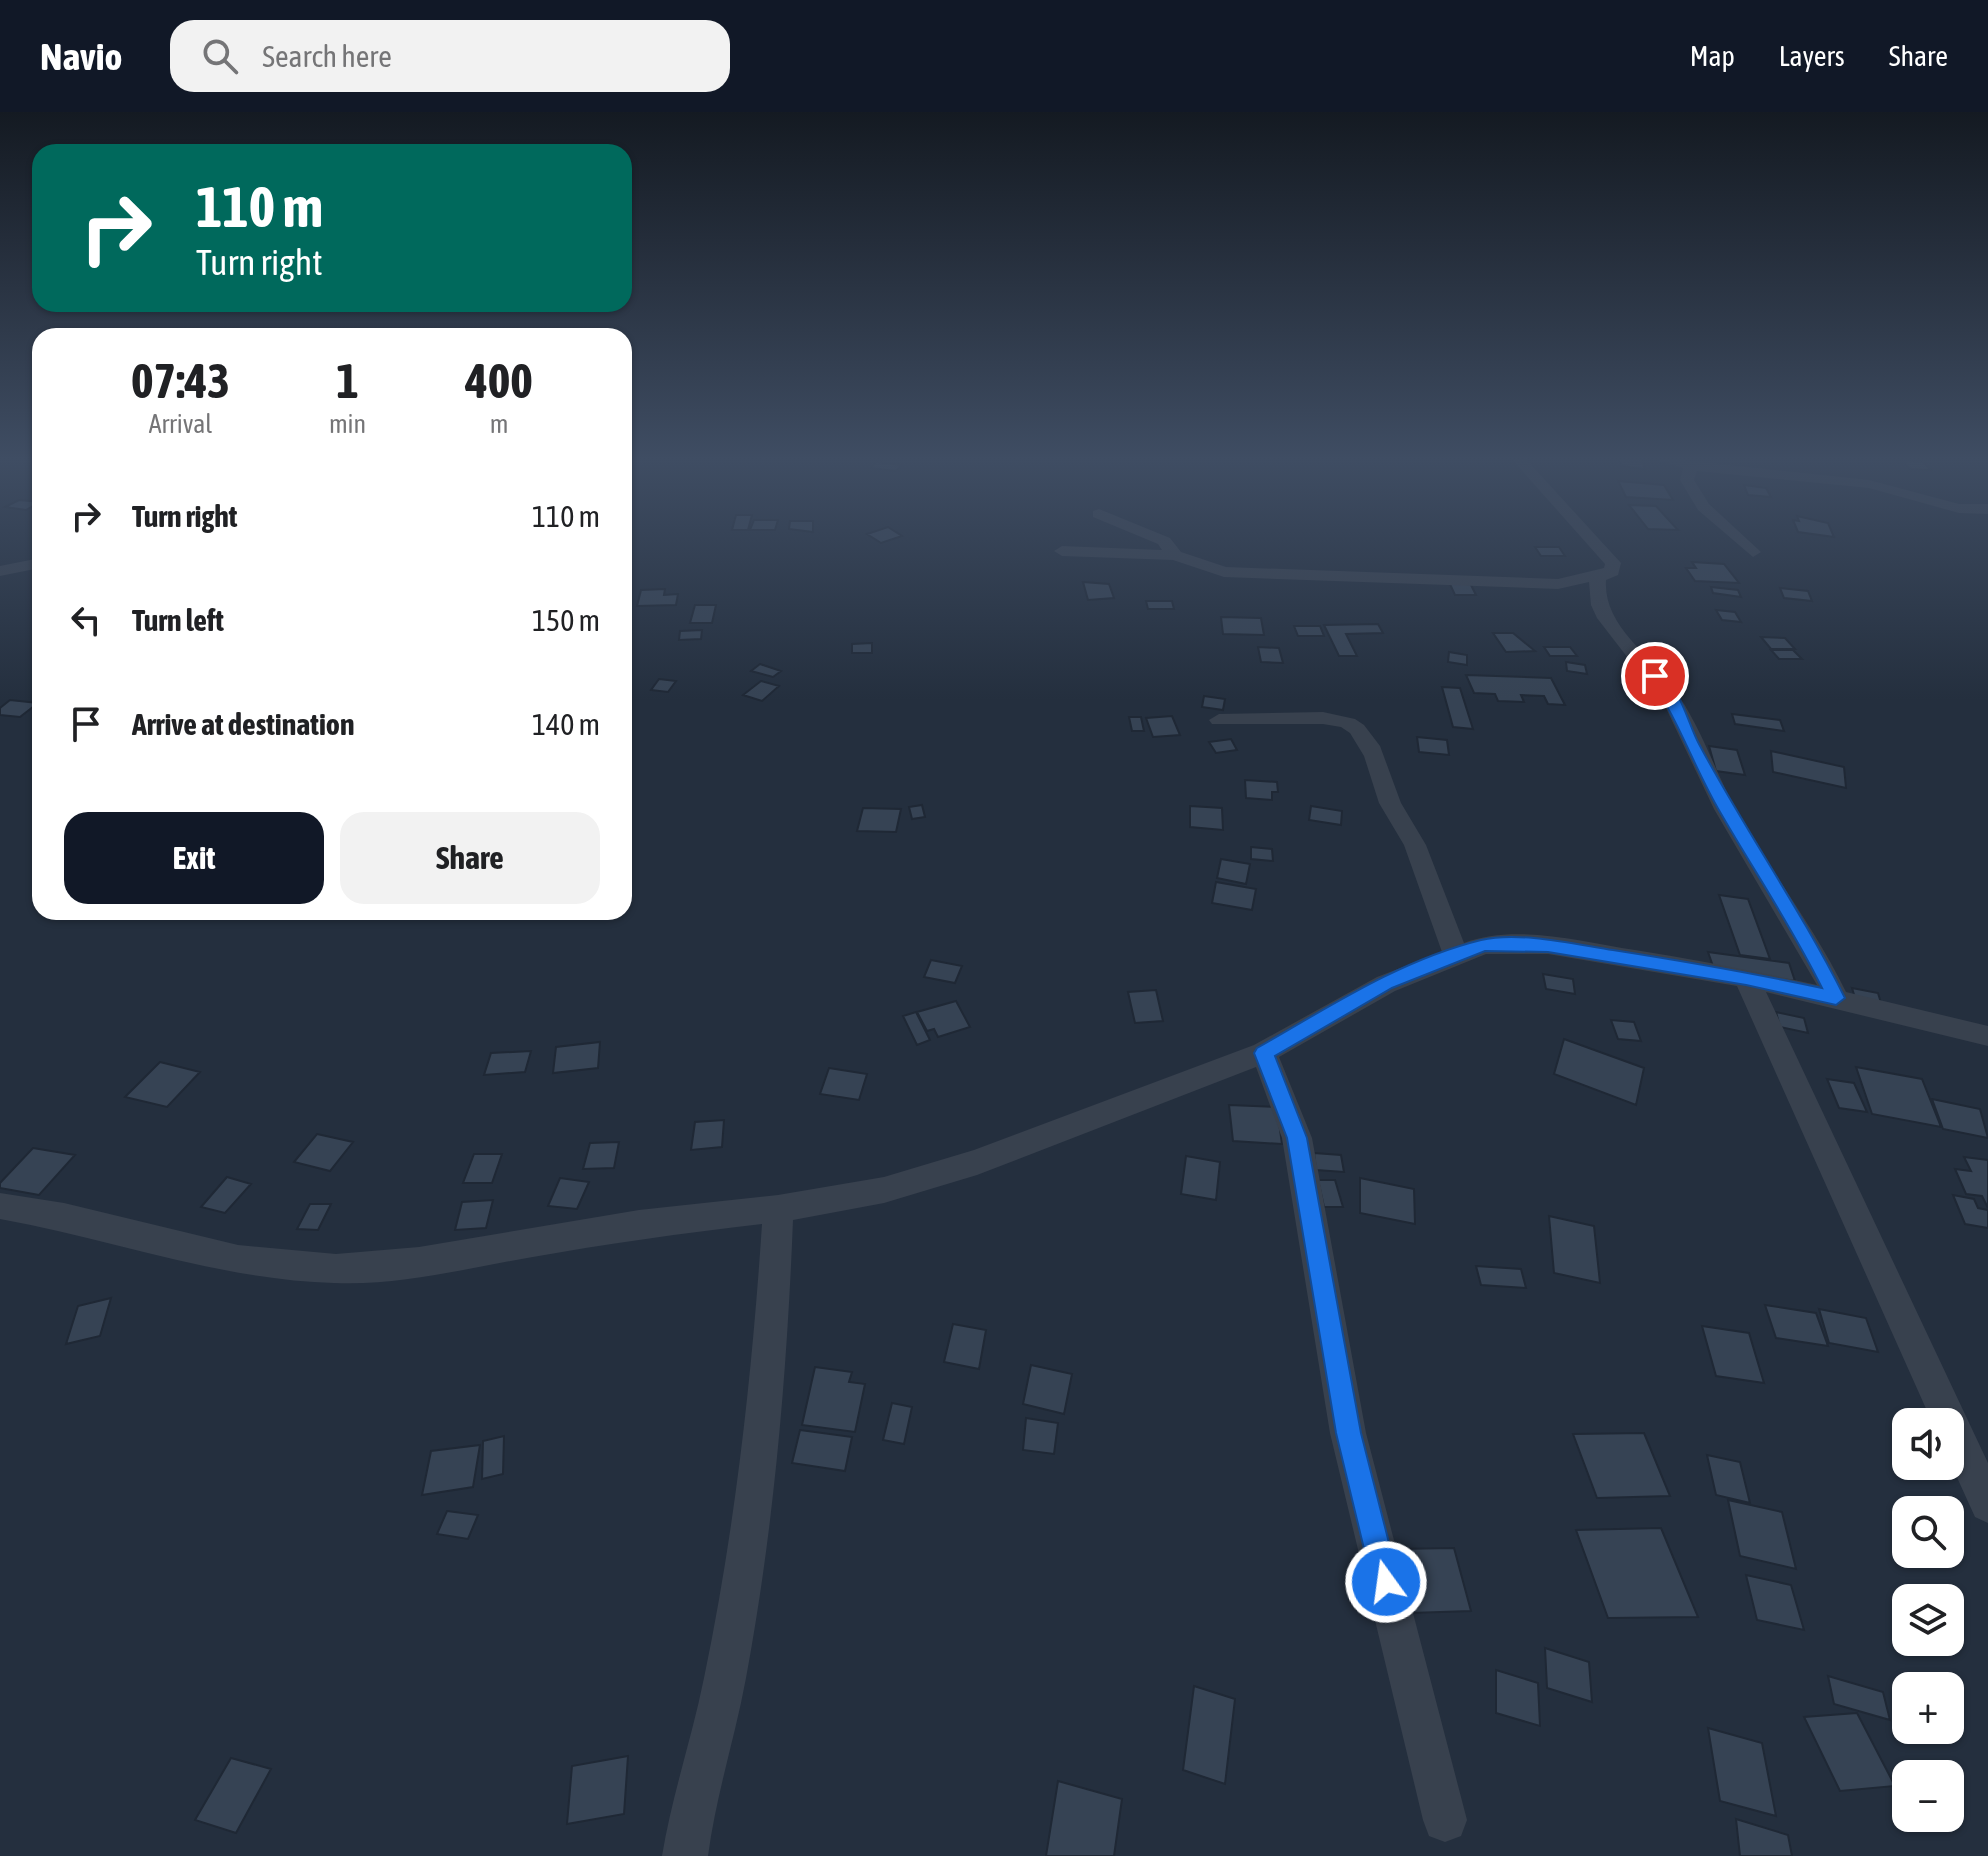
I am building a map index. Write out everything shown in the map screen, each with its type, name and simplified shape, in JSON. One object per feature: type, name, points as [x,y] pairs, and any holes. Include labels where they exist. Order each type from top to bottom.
[{"type":"street","points":[[1155,537],[1164,541],[1175,555]]},
{"type":"street","points":[[1062,551],[1175,555],[1224,572],[1558,584],[1612,571],[1613,563],[1591,537]]},
{"type":"street","points":[[1737,537],[1753,552]]},
{"type":"street","points":[[0,571],[32,565]]},
{"type":"street","points":[[1605,573],[1598,578],[1596,587],[1601,609],[1675,704],[1687,736],[1726,811],[1795,918],[1836,998]]},
{"type":"street","points":[[1219,720],[1333,719],[1352,725],[1362,734],[1377,761],[1387,799],[1414,842],[1427,888],[1456,955]]},
{"type":"street","points":[[0,1206],[64,1217],[238,1260],[336,1269],[419,1262],[639,1224],[778,1209],[884,1190],[977,1162],[1264,1053],[1386,984],[1484,945],[1548,945],[1746,978],[1988,1036]]},
{"type":"street","points":[[1746,978],[1984,1489]]},
{"type":"street","points":[[1264,1053],[1297,1138],[1348,1433],[1445,1820]]},
{"type":"street","points":[[685,1856],[694,1798],[725,1679],[769,1380],[778,1209]]},
{"type":"building","points":[[872,537],[898,537],[881,543]]},
{"type":"building","points":[[1535,547],[1559,547],[1565,556],[1541,556]]},
{"type":"building","points":[[1692,562],[1724,564],[1739,583],[1695,581],[1686,568],[1696,568]]},
{"type":"building","points":[[1083,582],[1109,584],[1114,598],[1088,600]]},
{"type":"building","points":[[1449,582],[1470,583],[1476,595],[1455,595]]},
{"type":"building","points":[[1711,587],[1738,590],[1741,597],[1713,593]]},
{"type":"building","points":[[1780,588],[1808,591],[1812,601],[1784,598]]},
{"type":"building","points":[[665,589],[664,595],[678,594],[676,605],[637,606],[641,590]]},
{"type":"building","points":[[1146,601],[1172,601],[1174,609],[1148,609]]},
{"type":"building","points":[[695,605],[716,605],[712,623],[690,623]]},
{"type":"building","points":[[1716,610],[1735,612],[1741,622],[1722,620]]},
{"type":"building","points":[[1221,617],[1261,618],[1264,635],[1223,634]]},
{"type":"building","points":[[1378,624],[1383,633],[1346,634],[1357,656],[1339,656],[1324,625]]},
{"type":"building","points":[[1294,626],[1320,626],[1324,636],[1298,636]]},
{"type":"building","points":[[702,630],[701,639],[679,640],[680,631]]},
{"type":"building","points":[[1493,633],[1513,633],[1535,651],[1506,652]]},
{"type":"building","points":[[1761,637],[1785,638],[1795,649],[1771,649]]},
{"type":"building","points":[[872,643],[872,653],[852,653],[852,644]]},
{"type":"building","points":[[1258,647],[1279,648],[1283,663],[1261,662]]},
{"type":"building","points":[[1544,647],[1570,647],[1577,656],[1550,656]]},
{"type":"building","points":[[1771,650],[1793,650],[1802,659],[1779,659]]},
{"type":"building","points":[[1449,652],[1467,655],[1467,665],[1448,662]]},
{"type":"building","points":[[1566,662],[1585,665],[1587,674],[1567,671]]},
{"type":"building","points":[[760,664],[781,671],[773,677],[751,671]]},
{"type":"building","points":[[1466,675],[1551,678],[1565,705],[1548,704],[1544,696],[1521,695],[1524,702],[1498,701],[1495,694],[1474,693]]},
{"type":"building","points":[[659,679],[676,681],[668,692],[651,690]]},
{"type":"building","points":[[761,681],[779,686],[762,701],[743,695]]},
{"type":"building","points":[[1442,687],[1460,688],[1473,729],[1453,727]]},
{"type":"building","points":[[1204,696],[1225,699],[1223,710],[1202,707]]},
{"type":"building","points":[[10,700],[32,702],[32,708],[20,717],[0,715],[0,708]]},
{"type":"building","points":[[1732,714],[1780,720],[1784,731],[1735,724]]},
{"type":"building","points":[[1172,716],[1180,735],[1153,737],[1146,718]]},
{"type":"building","points":[[1129,717],[1141,717],[1144,731],[1132,731]]},
{"type":"building","points":[[1417,737],[1447,740],[1449,755],[1419,752]]},
{"type":"building","points":[[1231,739],[1237,750],[1216,753],[1209,742]]},
{"type":"building","points":[[1709,746],[1737,750],[1745,775],[1716,771]]},
{"type":"building","points":[[1771,751],[1844,767],[1846,788],[1773,772]]},
{"type":"building","points":[[1245,780],[1277,782],[1278,792],[1272,792],[1272,800],[1246,798]]},
{"type":"building","points":[[922,805],[925,817],[912,819],[909,807]]},
{"type":"building","points":[[1190,806],[1222,808],[1223,830],[1190,827]]},
{"type":"building","points":[[1311,806],[1342,811],[1341,825],[1309,820]]},
{"type":"building","points":[[863,808],[901,809],[896,832],[857,831]]},
{"type":"building","points":[[1251,847],[1272,849],[1273,861],[1251,859]]},
{"type":"building","points":[[1221,859],[1250,864],[1246,884],[1217,878]]},
{"type":"building","points":[[1216,882],[1256,889],[1252,910],[1212,903]]},
{"type":"building","points":[[1719,895],[1748,899],[1770,959],[1740,955]]},
{"type":"building","points":[[1708,952],[1789,963],[1795,981],[1714,969]]},
{"type":"building","points":[[931,960],[962,966],[955,983],[924,977]]},
{"type":"building","points":[[1543,974],[1573,979],[1575,994],[1546,989]]},
{"type":"building","points":[[1852,988],[1878,993],[1881,1003],[1855,998]]},
{"type":"building","points":[[1156,990],[1163,1021],[1135,1023],[1128,992]]},
{"type":"building","points":[[956,1001],[970,1027],[938,1037],[934,1029],[927,1031],[917,1012]]},
{"type":"building","points":[[916,1012],[930,1040],[917,1045],[903,1016]]},
{"type":"building","points":[[1776,1012],[1804,1018],[1808,1033],[1780,1027]]},
{"type":"building","points":[[1611,1020],[1634,1022],[1641,1041],[1618,1039]]},
{"type":"building","points":[[1564,1039],[1644,1068],[1636,1105],[1554,1074]]},
{"type":"building","points":[[600,1042],[598,1068],[553,1073],[556,1047]]},
{"type":"building","points":[[531,1051],[525,1072],[484,1075],[491,1053]]},
{"type":"building","points":[[160,1062],[200,1072],[167,1107],[125,1097]]},
{"type":"building","points":[[1856,1067],[1922,1079],[1941,1127],[1872,1114]]},
{"type":"building","points":[[829,1068],[867,1074],[859,1100],[820,1094]]},
{"type":"building","points":[[1827,1079],[1854,1083],[1867,1112],[1839,1108]]},
{"type":"building","points":[[1932,1099],[1980,1109],[1988,1138],[1943,1129]]},
{"type":"building","points":[[1229,1105],[1277,1107],[1282,1144],[1233,1141]]},
{"type":"building","points":[[724,1120],[722,1147],[691,1150],[695,1122]]},
{"type":"building","points":[[317,1134],[353,1142],[330,1171],[294,1162]]},
{"type":"building","points":[[619,1142],[614,1168],[583,1169],[590,1143]]},
{"type":"building","points":[[33,1148],[75,1155],[39,1195],[0,1188],[0,1183]]},
{"type":"building","points":[[1314,1153],[1341,1155],[1344,1172],[1316,1170]]},
{"type":"building","points":[[474,1154],[502,1154],[492,1183],[463,1183]]},
{"type":"building","points":[[1186,1156],[1220,1162],[1216,1200],[1181,1194]]},
{"type":"building","points":[[1964,1157],[1988,1160],[1988,1208],[1982,1196],[1966,1194],[1955,1169],[1971,1171]]},
{"type":"building","points":[[227,1177],[251,1184],[225,1213],[201,1207]]},
{"type":"building","points":[[560,1178],[589,1182],[577,1209],[548,1206]]},
{"type":"building","points":[[1360,1178],[1414,1189],[1415,1224],[1360,1213]]},
{"type":"building","points":[[1318,1180],[1335,1180],[1343,1207],[1324,1207]]},
{"type":"building","points":[[1953,1195],[1974,1199],[1978,1208],[1988,1210],[1988,1228],[1965,1224]]},
{"type":"building","points":[[493,1200],[486,1228],[455,1230],[462,1202]]},
{"type":"building","points":[[310,1204],[331,1204],[318,1230],[297,1229]]},
{"type":"building","points":[[1549,1216],[1594,1226],[1600,1283],[1554,1273]]},
{"type":"building","points":[[1476,1266],[1521,1269],[1526,1288],[1481,1285]]},
{"type":"building","points":[[111,1298],[100,1336],[66,1344],[78,1306]]},
{"type":"building","points":[[1765,1305],[1816,1313],[1828,1346],[1776,1338]]},
{"type":"building","points":[[1819,1309],[1866,1318],[1878,1352],[1829,1343]]},
{"type":"building","points":[[953,1324],[986,1330],[979,1369],[944,1362]]},
{"type":"building","points":[[1702,1326],[1749,1333],[1764,1383],[1716,1376]]},
{"type":"building","points":[[1031,1365],[1072,1374],[1064,1414],[1023,1404]]},
{"type":"building","points":[[815,1367],[852,1372],[849,1382],[865,1384],[855,1432],[802,1425]]},
{"type":"building","points":[[892,1403],[912,1407],[904,1444],[883,1440]]},
{"type":"building","points":[[1026,1418],[1058,1423],[1054,1454],[1023,1450]]},
{"type":"building","points":[[800,1430],[852,1437],[845,1471],[792,1463]]},
{"type":"building","points":[[1644,1433],[1670,1496],[1597,1498],[1573,1434]]},
{"type":"building","points":[[504,1436],[503,1474],[482,1479],[483,1441]]},
{"type":"building","points":[[480,1445],[473,1487],[422,1495],[431,1451]]},
{"type":"building","points":[[1707,1455],[1740,1462],[1750,1503],[1716,1495]]},
{"type":"building","points":[[1728,1500],[1782,1512],[1796,1569],[1740,1556]]},
{"type":"building","points":[[447,1511],[478,1515],[468,1539],[437,1534]]},
{"type":"building","points":[[1661,1528],[1698,1617],[1608,1618],[1576,1530]]},
{"type":"building","points":[[1454,1548],[1471,1611],[1410,1613],[1394,1549]]},
{"type":"building","points":[[1746,1575],[1791,1585],[1804,1630],[1757,1620]]},
{"type":"building","points":[[1545,1648],[1589,1662],[1592,1702],[1547,1688]]},
{"type":"building","points":[[1496,1670],[1538,1683],[1540,1726],[1496,1713]]},
{"type":"building","points":[[1828,1676],[1883,1692],[1890,1720],[1834,1704]]},
{"type":"building","points":[[1194,1686],[1235,1699],[1225,1784],[1183,1770]]},
{"type":"building","points":[[1857,1713],[1892,1780],[1892,1786],[1840,1791],[1804,1717]]},
{"type":"building","points":[[1708,1728],[1762,1743],[1776,1816],[1720,1801]]},
{"type":"building","points":[[628,1756],[624,1814],[567,1824],[572,1766]]},
{"type":"building","points":[[231,1758],[271,1769],[236,1833],[195,1820]]},
{"type":"building","points":[[1058,1781],[1122,1799],[1114,1856],[1046,1856]]},
{"type":"building","points":[[1736,1819],[1788,1835],[1792,1856],[1740,1856]]},
{"type":"route","points":[[1386,1582],[1348,1433],[1297,1138],[1264,1053],[1386,984],[1427,965],[1484,945],[1548,945],[1746,978],[1836,998],[1818,958],[1779,891],[1726,811],[1687,736],[1675,704],[1655,676]]}]
